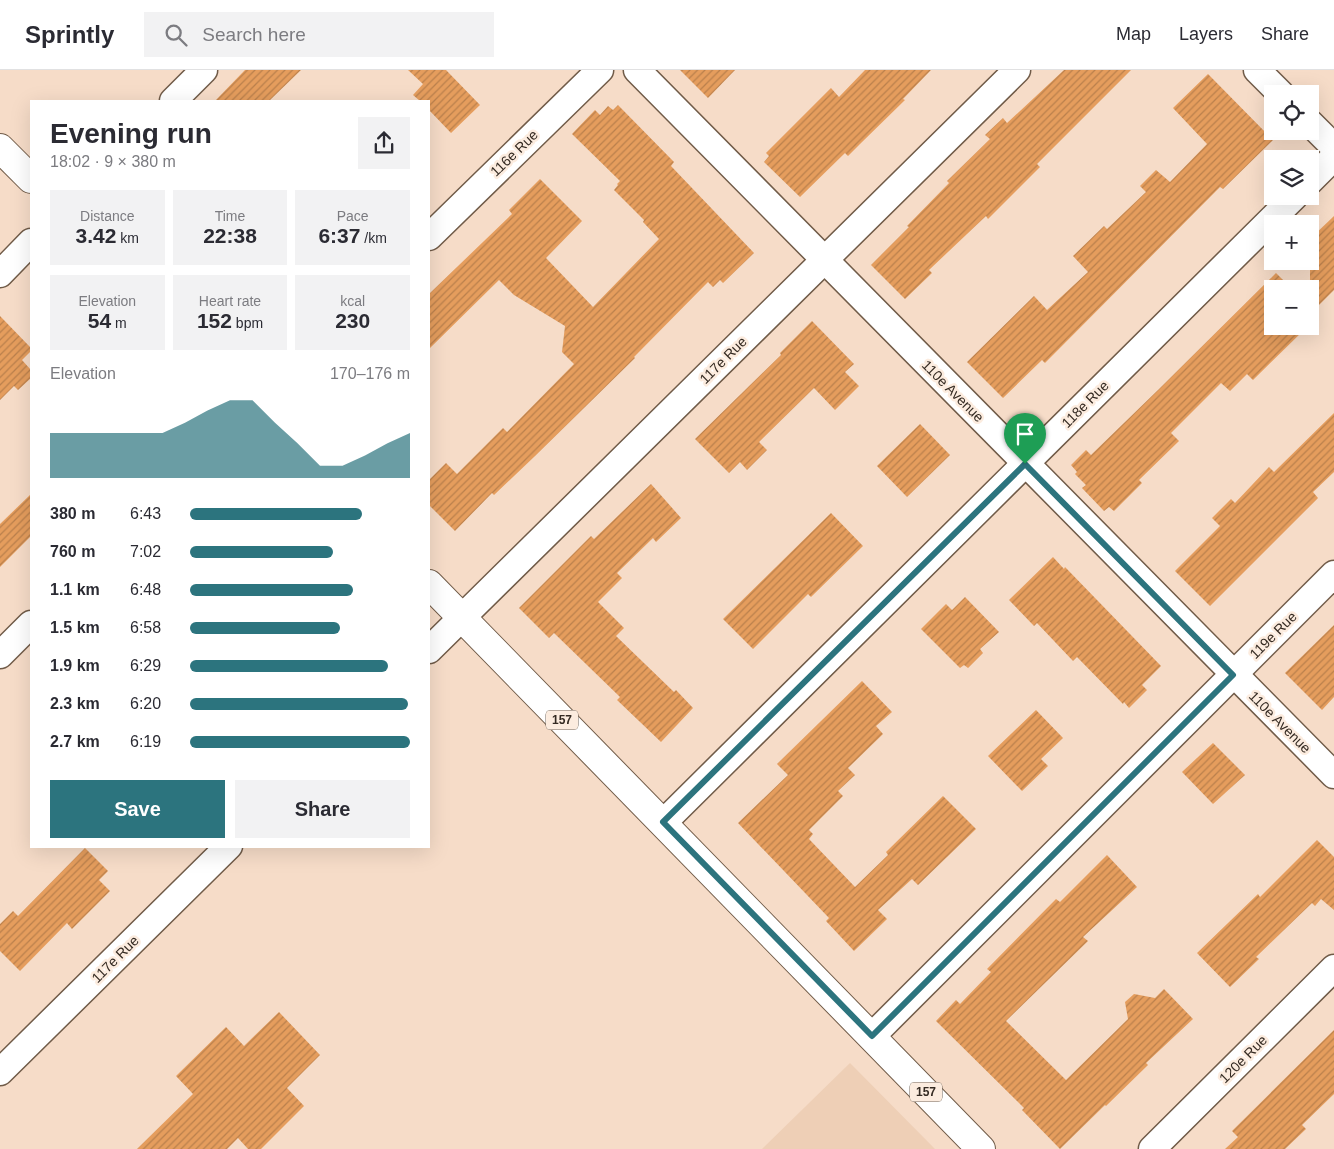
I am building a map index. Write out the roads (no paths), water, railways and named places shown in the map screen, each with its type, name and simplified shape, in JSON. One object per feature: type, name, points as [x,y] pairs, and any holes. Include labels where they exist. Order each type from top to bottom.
[{"type":"main road","points":[[0,148],[30,178]]},
{"type":"main road","name":"157","points":[[430,585],[981,1149]]},
{"type":"street","points":[[174,100],[204,70]]},
{"type":"street","name":"116e Rue","points":[[430,236],[600,70]]},
{"type":"street","name":"110e Avenue","points":[[637,70],[1233,675],[1334,775]]},
{"type":"street","name":"117e Rue","points":[[430,649],[1017,70]]},
{"type":"street","points":[[1257,70],[1272,85]]},
{"type":"street","points":[[1319,132],[1334,148]]},
{"type":"street","points":[[1319,172],[1334,157]]},
{"type":"street","name":"118e Rue","points":[[663,822],[1286,205]]},
{"type":"street","points":[[0,274],[30,243]]},
{"type":"street","name":"119e Rue","points":[[872,1036],[1334,574]]},
{"type":"street","points":[[0,655],[30,625]]},
{"type":"street","name":"117e Rue","points":[[0,1072],[227,848]]},
{"type":"street","name":"120e Rue","points":[[1152,1149],[1334,968]]}]
